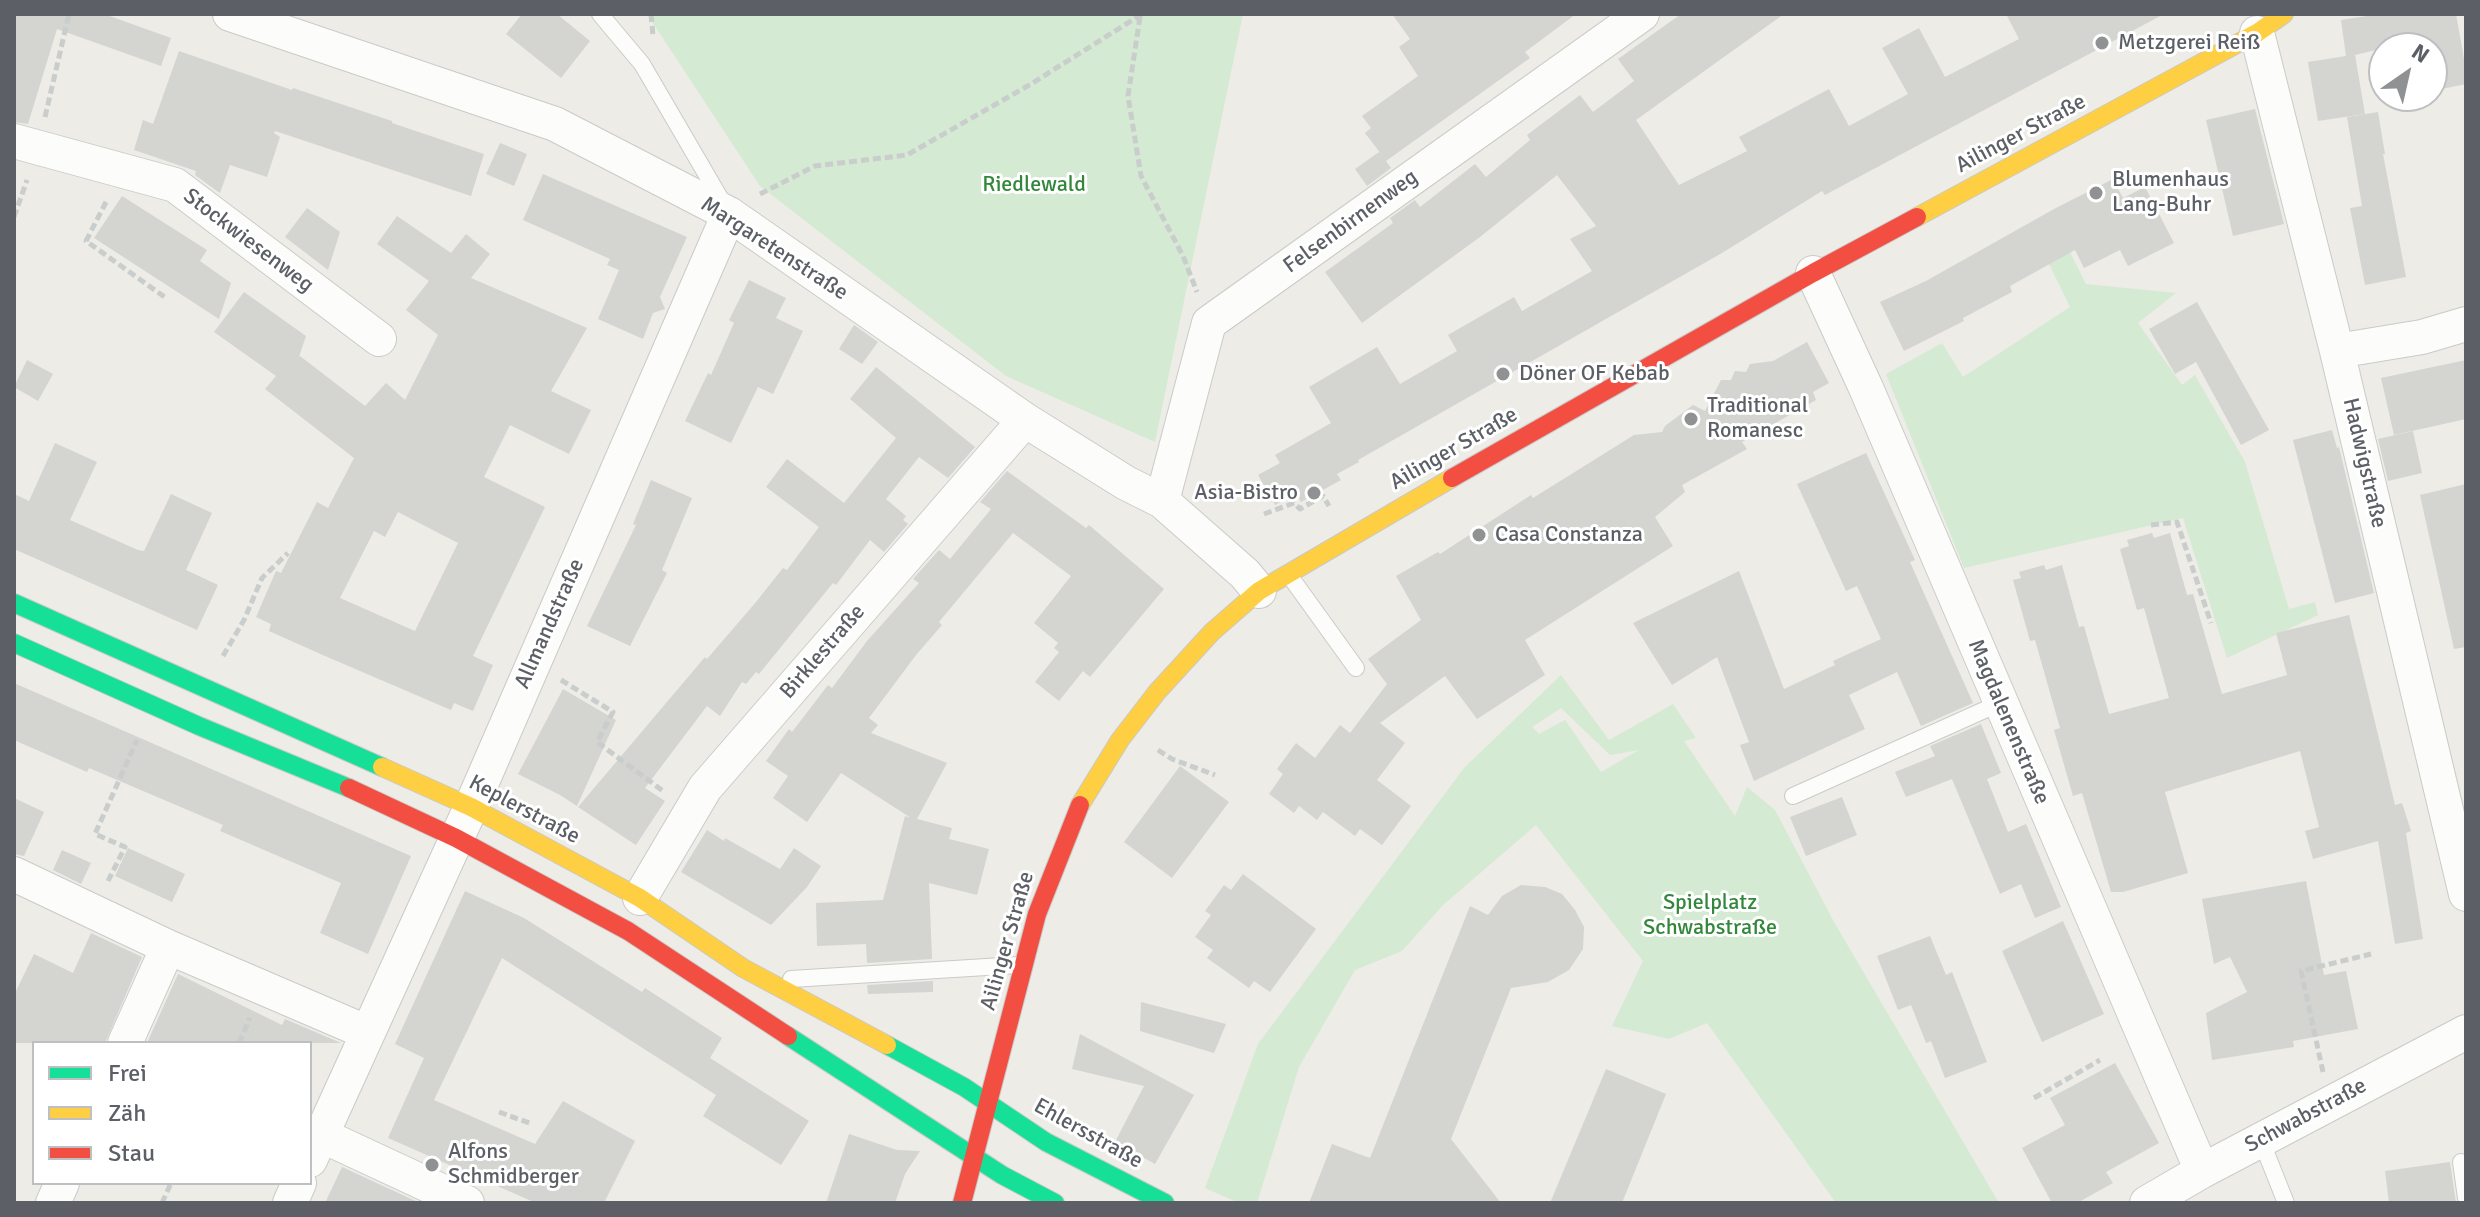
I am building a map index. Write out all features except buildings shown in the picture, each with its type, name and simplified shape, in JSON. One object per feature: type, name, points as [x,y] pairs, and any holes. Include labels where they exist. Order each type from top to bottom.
[{"type":"street","name":"Margaretenstraße","points":[[230,14],[555,124],[729,214],[1025,420],[1126,483],[1162,501],[1245,574],[1259,591]]},
{"type":"street","name":"Felsenbirnenweg","points":[[1209,323],[1642,14]]},
{"type":"street","name":"Ailinger Straße","points":[[962,1203],[1037,914],[1080,804],[1157,692],[1212,632],[1259,591],[1289,573],[1813,273],[2270,24]]},
{"type":"street","name":"Hadwigstraße","points":[[2270,24],[2337,351],[2466,894]]},
{"type":"street","name":"Stockwiesenweg","points":[[14,141],[175,185],[379,339]]},
{"type":"street","name":"Allmandstraße","points":[[467,1203],[315,1148],[471,807],[729,214]]},
{"type":"street","name":"Magdalenenstraße","points":[[1813,273],[1870,396],[2202,1171]]},
{"type":"street","points":[[1162,501],[1209,323]]},
{"type":"street","points":[[2337,351],[2422,337],[2466,324]]},
{"type":"street","name":"Birklestraße","points":[[640,898],[705,788],[1025,420]]},
{"type":"street","name":"Keplerstraße","points":[[14,603],[471,807],[640,898],[743,968],[941,1074],[988,1104]]},
{"type":"street","points":[[14,643],[199,726],[360,793],[456,838],[628,931],[1002,1175],[1055,1203]]},
{"type":"street","points":[[14,874],[168,947],[366,1032]]},
{"type":"street","points":[[126,1041],[168,947]]},
{"type":"street","name":"Schwabstraße","points":[[2147,1203],[2466,1032]]},
{"type":"street","name":"Ehlersstraße","points":[[988,1104],[1046,1142],[1165,1203]]},
{"type":"lane","points":[[600,14],[642,64],[729,214]]},
{"type":"lane","points":[[1289,573],[1356,668]]},
{"type":"lane","points":[[1793,796],[2000,703]]},
{"type":"lane","points":[[743,968],[798,981],[1024,964]]},
{"type":"lane","points":[[2261,1140],[2286,1203]]},
{"type":"lane","points":[[2461,1162],[2466,1198]]},
{"type":"path","points":[[729,214],[758,195],[815,166],[907,155],[1031,84],[1141,14]]},
{"type":"path","points":[[1141,14],[1128,96],[1141,176],[1183,256],[1209,323]]},
{"type":"path","points":[[121,171],[86,241],[166,298]]},
{"type":"path","points":[[1264,514],[1294,503],[1300,509],[1323,496],[1335,516]]},
{"type":"path","points":[[2151,525],[2177,522],[2211,623]]},
{"type":"path","points":[[219,662],[244,620],[262,578],[288,553]]},
{"type":"path","points":[[533,662],[613,712],[597,742],[691,812]]},
{"type":"path","points":[[115,866],[125,847],[95,834],[138,736]]},
{"type":"path","points":[[1163,737],[1157,750],[1215,775]]},
{"type":"path","points":[[2330,1104],[2301,971],[2371,954]]},
{"type":"path","points":[[240,1041],[248,1024]]},
{"type":"path","points":[[2034,1098],[2100,1060]]},
{"type":"path","points":[[499,1112],[532,1124]]},
{"type":"green space","name":"Riedlewald","points":[[647,14],[1243,14],[1155,442],[1006,376],[760,186]]},
{"type":"green space","points":[[2054,220],[2086,284],[2176,293],[2138,323],[2182,385],[2195,375],[2245,462],[2289,609],[2315,602],[2318,615],[2227,658],[2183,518],[1964,568],[1886,374],[1942,343],[1963,377],[2070,307],[2034,233]]},
{"type":"green space","name":"Spielplatz Schwabstraße","points":[[1561,675],[1609,740],[1673,704],[1696,738],[1684,741],[1735,816],[1747,787],[1775,810],[1834,922],[1999,1203],[1836,1203],[1707,1023],[1669,1039],[1612,1026],[1643,961],[1536,825],[1443,905],[1402,951],[1355,970],[1299,1067],[1257,1203],[1239,1203],[1205,1188],[1258,1044],[1464,768]],"holes":[[[1561,708],[1610,755],[1639,750],[1601,772],[1565,720],[1539,734],[1532,727]]]},
{"type":"traffic: fast","points":[[14,603],[382,767]]},
{"type":"traffic: fast","points":[[14,643],[199,726],[349,788]]},
{"type":"traffic: fast","points":[[788,1036],[1002,1175],[1055,1203]]},
{"type":"traffic: fast","points":[[887,1045],[964,1087],[1046,1142],[1165,1203]]},
{"type":"traffic: slow","points":[[1917,217],[2257,33],[2284,14]]},
{"type":"traffic: slow","points":[[1080,805],[1120,740],[1157,692],[1212,632],[1259,591],[1452,478]]},
{"type":"traffic: slow","points":[[382,767],[471,807],[640,898],[743,968],[887,1045]]},
{"type":"traffic: jam","points":[[1452,478],[1917,217]]},
{"type":"traffic: jam","points":[[349,788],[456,838],[628,931],[788,1036]]},
{"type":"traffic: jam","points":[[962,1203],[1037,914],[1080,805]]},
{"type":"place","name":"Metzgerei Reiß","points":[[2102,43]]},
{"type":"place","name":"Blumenhaus Lang-Buhr","points":[[2096,193]]},
{"type":"place","name":"Döner OF Kebab","points":[[1503,374]]},
{"type":"place","name":"Traditional Romanesc","points":[[1691,419]]},
{"type":"place","name":"Asia-Bistro","points":[[1314,493]]},
{"type":"place","name":"Casa Constanza","points":[[1479,535]]},
{"type":"place","name":"Alfons Schmidberger","points":[[432,1165]]}]
